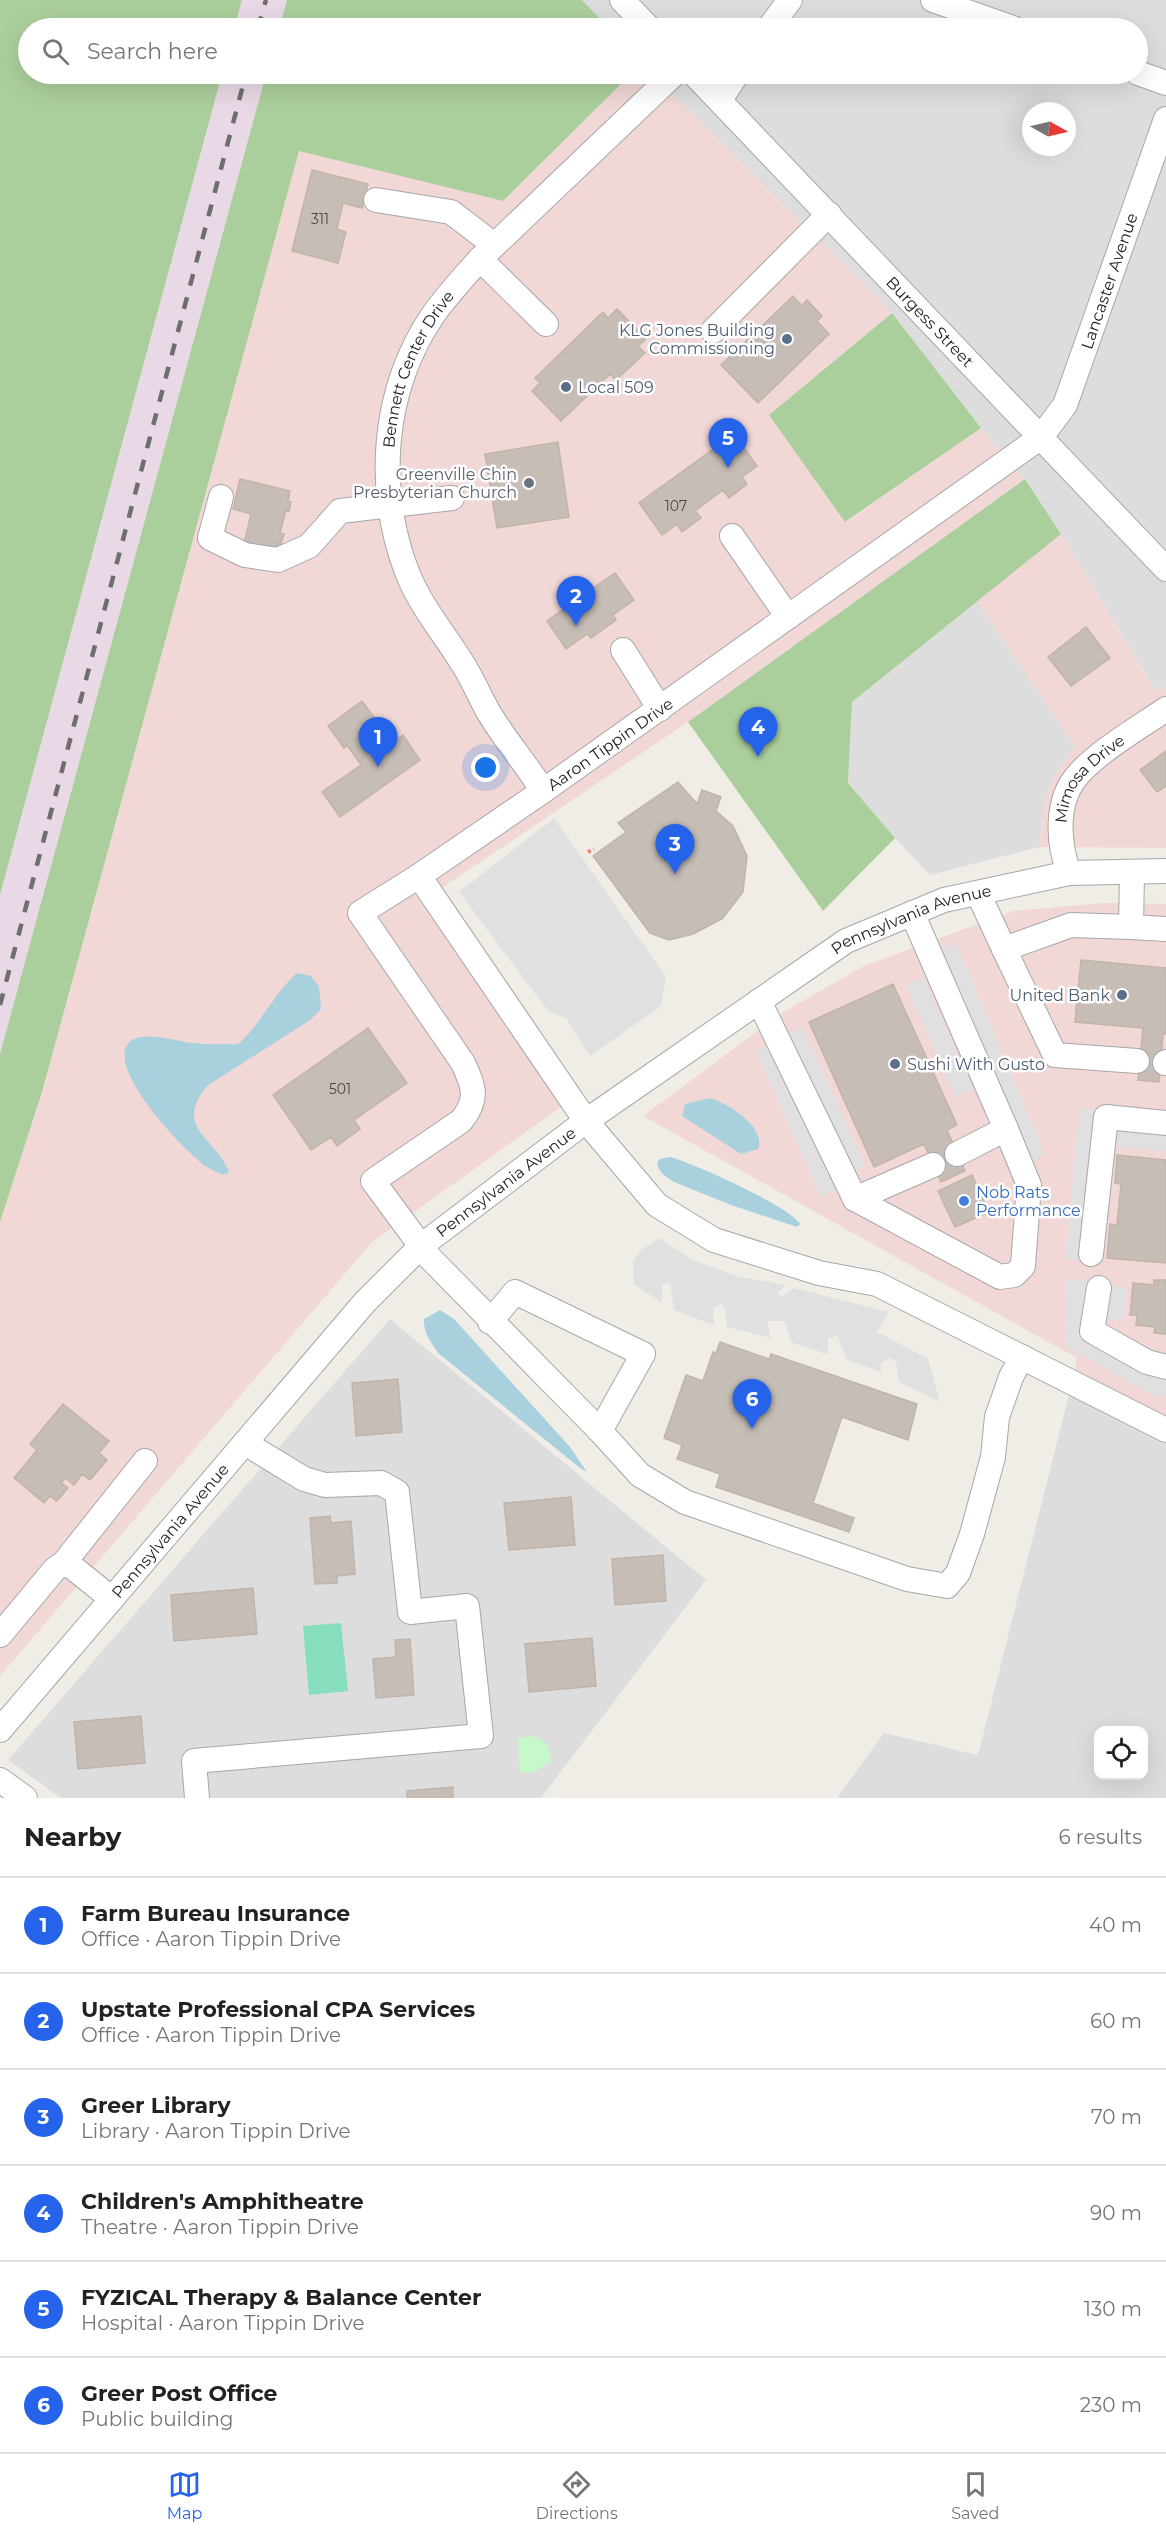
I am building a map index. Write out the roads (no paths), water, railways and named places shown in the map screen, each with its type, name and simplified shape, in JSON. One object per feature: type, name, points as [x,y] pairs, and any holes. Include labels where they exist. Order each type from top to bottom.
[{"type":"street","points":[[622,0],[639,18]]},
{"type":"street","points":[[776,18],[790,0]]},
{"type":"street","points":[[933,0],[984,18]]},
{"type":"street","points":[[1148,77],[1166,83]]},
{"type":"street","name":"Bennett Center Drive","points":[[543,792],[490,714],[461,660],[424,608],[407,573],[395,536],[390,507],[387,453],[392,413],[414,348],[432,317],[452,290],[487,252],[663,84]]},
{"type":"street","name":"Burgess Street","points":[[704,84],[1166,569]]},
{"type":"street","points":[[720,100],[730,84]]},
{"type":"street","name":"Lancaster Avenue","points":[[1041,437],[1065,405],[1166,119]]},
{"type":"street","points":[[376,200],[451,212],[546,324]]},
{"type":"street","points":[[713,331],[829,214]]},
{"type":"street","name":"Aaron Tippin Drive","points":[[421,1246],[374,1181],[461,1121],[472,1108],[474,1086],[463,1062],[360,913],[543,792],[1041,437]]},
{"type":"street","points":[[221,497],[210,538],[245,555],[278,560],[309,546],[340,511],[452,498]]},
{"type":"street","points":[[732,536],[788,617]]},
{"type":"street","points":[[623,650],[660,708]]},
{"type":"street","name":"Mimosa Drive","points":[[1069,873],[1062,855],[1060,833],[1062,811],[1069,789],[1077,776],[1099,757],[1166,709]]},
{"type":"street","points":[[1131,927],[1132,872]]},
{"type":"street","name":"Pennsylvania Avenue","points":[[0,1730],[365,1302],[421,1246],[586,1121],[846,941],[944,900],[1069,873],[1166,872]]},
{"type":"street","points":[[419,876],[586,1121],[657,1204],[714,1240],[819,1273],[877,1284],[1166,1430]]},
{"type":"street","points":[[978,893],[1055,1055],[1137,1061]]},
{"type":"street","points":[[759,1001],[855,1199],[1000,1277],[1014,1275],[1023,1266],[1029,1185],[912,914]]},
{"type":"street","points":[[1004,949],[1071,925],[1166,929]]},
{"type":"street","points":[[1091,1254],[1106,1117],[1166,1123]]},
{"type":"street","points":[[957,1154],[1006,1129]]},
{"type":"street","points":[[855,1199],[933,1165]]},
{"type":"street","points":[[421,1246],[490,1322],[600,1431],[640,1475],[685,1502],[907,1579],[947,1586],[958,1573],[972,1534],[993,1457],[997,1417],[1011,1377],[1022,1357]]},
{"type":"street","points":[[1100,1288],[1092,1331],[1147,1362],[1166,1367]]},
{"type":"street","points":[[490,1322],[515,1292],[643,1354],[600,1431]]},
{"type":"street","points":[[197,1798],[194,1761],[481,1736],[467,1606],[410,1612],[397,1492],[381,1483],[325,1485],[304,1479],[244,1443]]},
{"type":"street","points":[[0,1635],[55,1569],[63,1564],[145,1461]]},
{"type":"street","points":[[63,1564],[70,1566],[112,1599]]},
{"type":"street","points":[[0,1779],[25,1798]]},
{"type":"water","points":[[297,973],[311,976],[319,987],[321,1009],[310,1020],[207,1086],[197,1101],[194,1113],[196,1123],[229,1172],[223,1175],[197,1159],[148,1106],[126,1066],[125,1050],[134,1039],[147,1036],[198,1044],[238,1044]]},
{"type":"water","points":[[710,1098],[744,1117],[757,1132],[758,1149],[741,1154],[682,1116],[685,1104]]},
{"type":"water","points":[[670,1157],[718,1176],[760,1197],[793,1216],[800,1224],[797,1227],[731,1205],[674,1182],[661,1172],[657,1163],[660,1159]]},
{"type":"water","points":[[440,1310],[454,1319],[570,1447],[587,1472],[438,1353],[426,1333],[424,1319]]},
{"type":"railway","points":[[261,18],[266,0]]},
{"type":"railway","points":[[0,1005],[243,84]]},
{"type":"place","name":"KLG Jones Building Commissioning","points":[[787,339]]},
{"type":"place","name":"Local 509","points":[[566,387]]},
{"type":"place","name":"FYZICAL Therapy & Balance Center","points":[[728,468]]},
{"type":"place","name":"Greenville Chin Presbyterian Church","points":[[529,483]]},
{"type":"place","name":"Upstate Professional CPA Services","points":[[576,626]]},
{"type":"place","name":"Children's Amphitheatre","points":[[758,757]]},
{"type":"place","name":"Farm Bureau Insurance","points":[[378,767]]},
{"type":"place","name":"Greer Library","points":[[675,874]]},
{"type":"place","name":"United Bank","points":[[1122,995]]},
{"type":"place","name":"Sushi With Gusto","points":[[895,1064]]},
{"type":"place","name":"Nob Rats Performance","points":[[964,1201]]},
{"type":"place","name":"Greer Post Office","points":[[752,1429]]}]
